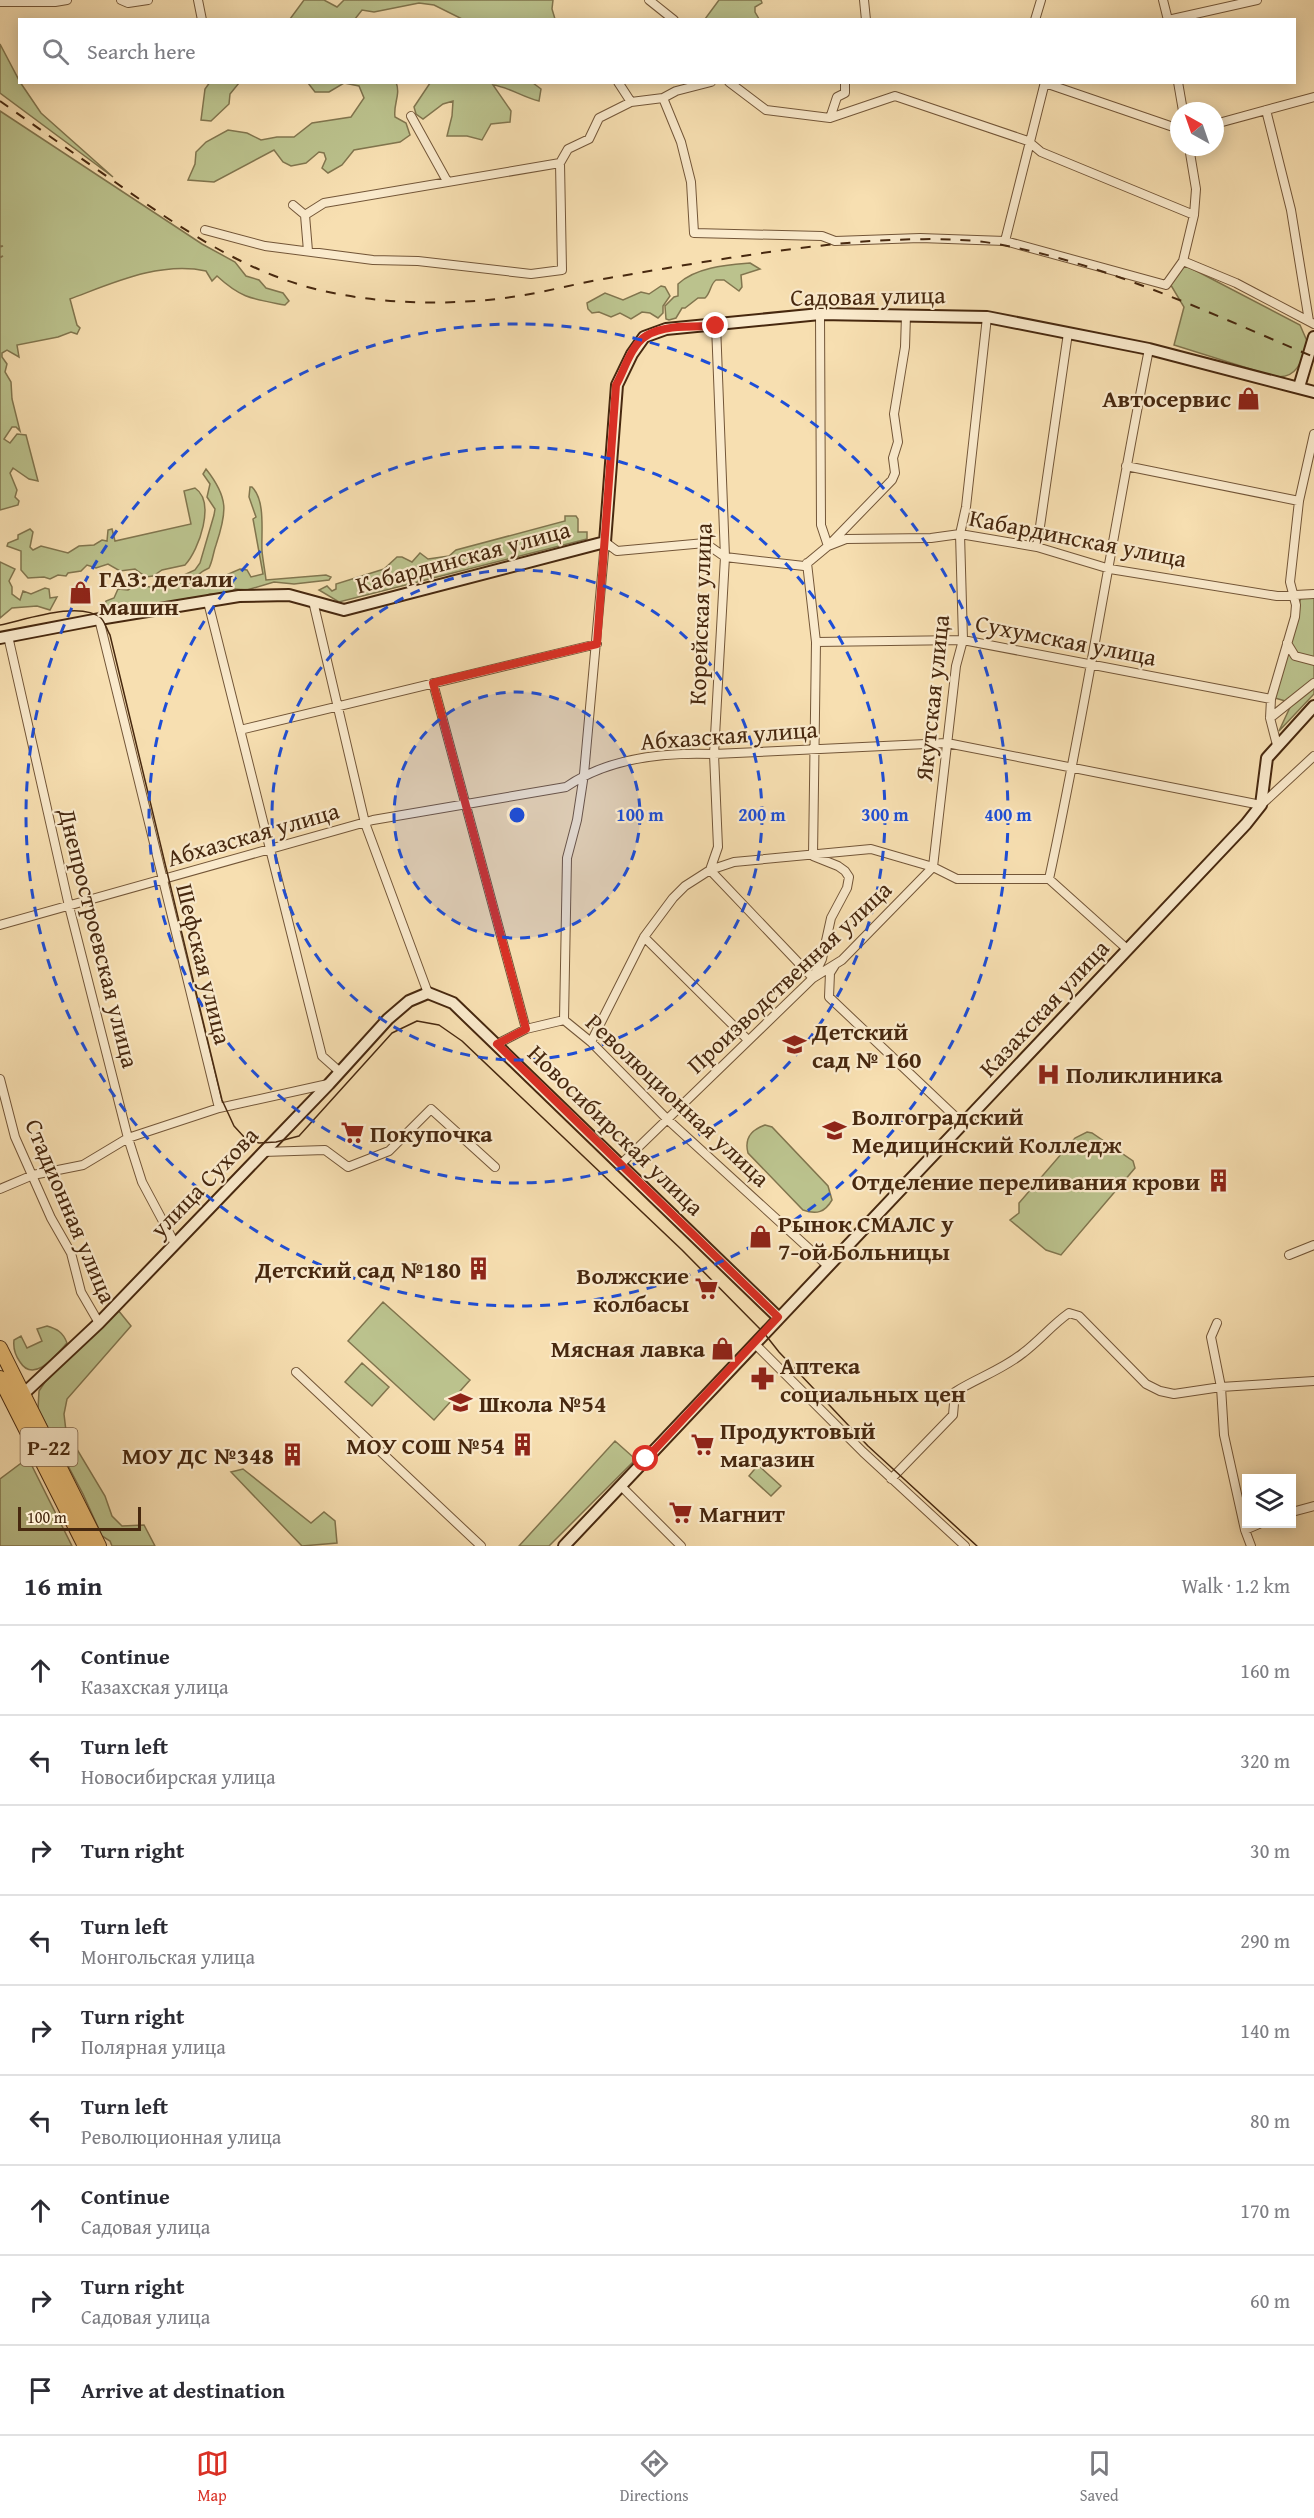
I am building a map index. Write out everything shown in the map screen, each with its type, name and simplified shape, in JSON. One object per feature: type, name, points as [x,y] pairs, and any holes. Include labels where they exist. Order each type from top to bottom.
[{"type":"highway","name":"Р-22","points":[[0,1348],[17,1399],[86,1546]]},
{"type":"highway","name":"Р-22","points":[[0,1378],[17,1399],[99,1546]]},
{"type":"street","points":[[0,2],[67,0]]},
{"type":"street","points":[[121,0],[128,3],[148,0]]},
{"type":"street","points":[[198,0],[202,18]]},
{"type":"street","points":[[649,0],[672,18]]},
{"type":"street","points":[[864,0],[866,18]]},
{"type":"street","points":[[1036,18],[1041,0]]},
{"type":"street","points":[[1163,0],[1168,18]]},
{"type":"street","points":[[1172,18],[1257,0]]},
{"type":"street","points":[[619,84],[631,102]]},
{"type":"street","points":[[205,230],[265,246],[373,260],[418,261],[531,274],[562,270],[560,163],[568,149],[589,139],[599,118],[631,102],[663,98],[676,91],[703,84]]},
{"type":"street","points":[[732,84],[766,110],[830,118],[895,96],[1028,141],[1041,152],[1194,215]]},
{"type":"street","points":[[830,118],[837,98],[845,93],[845,84]]},
{"type":"street","points":[[1005,241],[1028,141],[1045,84]]},
{"type":"street","points":[[1048,84],[1170,126]]},
{"type":"street","points":[[1178,84],[1181,102]]},
{"type":"street","points":[[663,98],[681,142],[691,182],[694,233],[822,237],[835,241],[920,238],[1005,241],[1166,285],[1183,261],[1194,215],[1196,189],[1190,156]]},
{"type":"street","points":[[1224,122],[1314,98]]},
{"type":"street","points":[[1266,110],[1291,210],[1311,323]]},
{"type":"street","points":[[411,116],[447,182]]},
{"type":"street","points":[[305,215],[324,203],[560,163]]},
{"type":"street","points":[[292,205],[305,215],[308,251]]},
{"type":"street","points":[[1183,261],[1236,283],[1311,323]]},
{"type":"street","points":[[820,314],[821,525],[828,546],[892,480],[895,473],[893,458],[898,433],[894,414],[905,347],[906,315]]},
{"type":"street","name":"Садовая улица","points":[[605,542],[616,385],[644,337],[666,328],[716,326],[820,314],[987,317],[1149,349],[1314,392]]},
{"type":"street","name":"Якутская улица","points":[[933,867],[956,666],[963,640],[960,534],[966,507],[987,317]]},
{"type":"street","name":"Корейская улица","points":[[710,870],[718,847],[714,754],[725,557],[716,326]]},
{"type":"street","points":[[1037,547],[1068,333]]},
{"type":"street","points":[[1299,387],[1314,337]]},
{"type":"street","points":[[1049,879],[1073,768],[1149,349]]},
{"type":"street","points":[[1277,745],[1269,718],[1271,699],[1295,617],[1296,605],[1290,582],[1299,501],[1314,434]]},
{"type":"street","points":[[1126,466],[1299,501]]},
{"type":"street","name":"Кабардинская улица","points":[[4,637],[99,619],[239,597],[289,595],[344,610],[605,542],[617,551],[705,543],[725,557],[804,566],[828,546],[846,539],[932,538],[960,534],[1037,547],[1110,568],[1277,596],[1314,594]]},
{"type":"street","name":"Революционная улица","points":[[605,542],[584,774],[577,820],[567,858],[564,1020],[591,1042],[667,1119],[828,1266]]},
{"type":"street","points":[[807,563],[816,642],[813,856]]},
{"type":"street","points":[[313,601],[365,823],[428,993]]},
{"type":"street","points":[[208,602],[322,1056],[340,1072]]},
{"type":"street","name":"Шефская улица","points":[[99,619],[219,1108]]},
{"type":"street","name":"Днепростроевская улица","points":[[4,637],[128,1138],[141,1182],[174,1242]]},
{"type":"street","name":"Сухумская улица","points":[[816,642],[963,640],[1271,699]]},
{"type":"street","points":[[1287,643],[1295,656],[1314,661]]},
{"type":"street","points":[[240,730],[597,644]]},
{"type":"street","points":[[433,683],[526,1029]]},
{"type":"street","points":[[1269,718],[1314,683]]},
{"type":"street","points":[[1261,805],[1267,758],[1314,706]]},
{"type":"street","name":"Абхазская улица","points":[[0,925],[365,823],[566,787],[584,774],[638,758],[686,753],[714,754],[947,743],[1261,805]]},
{"type":"street","points":[[1261,805],[1314,756]]},
{"type":"street","name":"Казахская улица","points":[[564,1546],[1261,805]]},
{"type":"street","points":[[591,1042],[644,937],[673,898],[685,886],[710,870],[734,862],[871,849],[933,867],[957,879],[1049,879],[1127,950]]},
{"type":"street","points":[[710,870],[813,978],[822,958],[831,918],[847,888],[849,877],[838,866],[813,856]]},
{"type":"street","name":"Производственная улица","points":[[620,1165],[813,978],[842,960],[933,867]]},
{"type":"street","points":[[644,937],[748,1040]]},
{"type":"street","points":[[836,964],[830,973],[829,998],[963,1124]]},
{"type":"street","name":"Новосибирская улица","points":[[428,993],[453,1002],[778,1317]]},
{"type":"street","name":"улица Сухова","points":[[17,1399],[99,1323],[174,1242],[329,1084],[388,1019],[409,1001],[428,993]]},
{"type":"street","points":[[497,1044],[526,1029],[564,1020]]},
{"type":"street","name":"Стадионная улица","points":[[0,1079],[15,1137],[51,1218],[71,1252],[81,1292],[99,1323]]},
{"type":"street","points":[[0,1189],[33,1175],[83,1165],[128,1138],[219,1108],[329,1084]]},
{"type":"street","points":[[263,1152],[325,1150],[348,1167],[389,1151],[430,1109],[495,1167]]},
{"type":"street","points":[[1290,1255],[1314,1245]]},
{"type":"street","points":[[891,1479],[953,1415],[955,1392],[975,1379],[998,1370],[1024,1353],[1053,1324],[1070,1313],[1079,1316],[1146,1384],[1161,1391],[1174,1394],[1221,1387],[1314,1381]]},
{"type":"street","points":[[1217,1323],[1211,1337],[1221,1387],[1224,1435],[1245,1530],[1251,1546]]},
{"type":"street","points":[[755,1344],[891,1479],[966,1546]]},
{"type":"street","points":[[297,1372],[482,1546]]},
{"type":"street","points":[[621,1486],[681,1546]]},
{"type":"street","points":[[1296,1511],[1314,1506]]},
{"type":"street","points":[[1245,1530],[1250,1528]]},
{"type":"green space","points":[[304,0],[324,0],[337,7],[344,0],[553,0],[552,9],[555,18],[460,18],[434,5],[419,3],[374,12],[362,10],[356,18],[291,18]]},
{"type":"green space","points":[[719,0],[761,0],[762,3],[755,7],[758,18],[706,18]]},
{"type":"green space","points":[[0,44],[18,78],[18,84],[21,84],[41,113],[113,177],[0,93]]},
{"type":"green space","points":[[209,84],[238,84],[230,94],[229,104],[211,121],[201,120],[205,89]]},
{"type":"green space","points":[[309,84],[342,84],[329,92],[315,92]]},
{"type":"green space","points":[[349,84],[396,84],[398,91],[395,117],[406,123],[410,135],[400,142],[354,150],[342,165],[328,173],[322,168],[326,159],[324,153],[319,152],[306,163],[291,166],[283,162],[274,150],[214,182],[188,180],[195,164],[196,152],[206,142],[228,130],[247,133],[261,140],[294,137],[312,123],[351,117],[364,98],[359,86]]},
{"type":"green space","points":[[429,84],[534,84],[541,89],[539,101],[493,85],[511,111],[510,122],[491,124],[482,140],[467,136],[447,136],[453,101],[443,104],[423,119],[416,114],[414,107]]},
{"type":"green space","points":[[0,111],[202,244],[235,262],[246,276],[259,280],[266,288],[283,293],[289,301],[285,305],[248,297],[217,276],[212,281],[206,271],[189,269],[171,269],[137,275],[70,299],[77,325],[80,328],[77,334],[71,332],[58,337],[17,345],[19,357],[7,350],[2,353],[7,364],[5,372],[11,382],[12,399],[20,431],[12,427],[4,439],[10,443],[17,434],[26,435],[38,481],[29,479],[13,468],[10,473],[17,490],[15,497],[19,501],[18,505],[0,510],[0,258],[3,256],[0,257],[0,247],[3,246],[0,246]]},
{"type":"green space","points":[[750,263],[760,269],[741,275],[742,287],[739,291],[724,280],[716,280],[705,298],[698,298],[682,308],[676,318],[666,319],[665,306],[678,296],[678,284],[685,278],[703,270]]},
{"type":"green space","points":[[1185,265],[1300,325],[1307,341],[1297,368],[1281,377],[1273,376],[1174,345],[1184,307],[1169,282]]},
{"type":"green space","points":[[661,286],[665,287],[670,296],[663,306],[663,313],[658,318],[650,313],[642,312],[631,319],[620,313],[611,317],[599,312],[592,313],[588,309],[587,303],[605,293],[623,300],[641,292],[649,294]]},
{"type":"green space","points":[[206,469],[219,488],[224,514],[209,568],[195,578],[192,583],[195,586],[201,586],[240,569],[247,570],[251,577],[263,574],[253,519],[256,517],[249,497],[250,487],[256,493],[261,509],[262,551],[266,580],[326,575],[331,577],[329,580],[294,584],[274,582],[247,590],[235,589],[225,594],[210,594],[200,598],[148,606],[124,605],[116,611],[104,608],[106,601],[114,598],[118,589],[128,590],[136,585],[150,587],[174,577],[180,581],[185,579],[184,575],[195,570],[200,563],[215,509],[207,497],[210,484],[203,474]]},
{"type":"green space","points":[[195,488],[201,495],[205,515],[195,549],[185,565],[162,570],[153,576],[146,577],[135,569],[120,571],[108,564],[96,568],[87,565],[81,571],[68,573],[66,576],[58,575],[50,579],[28,578],[21,570],[21,551],[7,546],[8,543],[18,539],[18,535],[30,529],[33,532],[30,547],[33,550],[41,546],[68,553],[79,546],[94,545],[102,540],[107,541],[108,530],[112,529],[115,541],[191,524],[184,491]]},
{"type":"green space","points":[[565,516],[576,516],[578,532],[587,532],[587,539],[339,602],[319,590],[327,586],[332,591],[336,589],[336,584],[384,569],[397,557],[412,562],[420,553],[428,559],[449,556],[456,550],[565,521]]},
{"type":"green space","points":[[0,562],[15,569],[9,581],[12,594],[20,600],[23,591],[31,594],[45,588],[49,589],[50,598],[57,597],[50,610],[37,606],[12,608],[0,618]]},
{"type":"green space","points":[[1314,596],[1314,694],[1279,731],[1292,703],[1275,698],[1301,597]]},
{"type":"green space","points":[[765,1125],[772,1127],[828,1186],[832,1200],[823,1210],[812,1212],[803,1210],[748,1153],[747,1143],[750,1135]]},
{"type":"green space","points":[[1087,1132],[1092,1133],[1133,1161],[1135,1168],[1061,1255],[1046,1250],[1010,1220],[1019,1213],[1019,1203],[1075,1138]]},
{"type":"green space","points":[[383,1302],[470,1380],[434,1420],[348,1341]]},
{"type":"green space","points":[[118,1310],[131,1326],[67,1399],[64,1414],[66,1431],[105,1496],[112,1516],[122,1526],[144,1525],[155,1546],[112,1546],[110,1541],[102,1536],[83,1494],[38,1409],[39,1391],[45,1382]]},
{"type":"green space","points":[[47,1326],[54,1328],[64,1336],[67,1343],[45,1365],[32,1370],[26,1368],[16,1354],[14,1340],[21,1336],[27,1348],[42,1341],[37,1329]]},
{"type":"green space","points":[[362,1363],[389,1387],[372,1406],[345,1382]]},
{"type":"green space","points":[[615,1441],[633,1457],[633,1462],[549,1546],[519,1546]]},
{"type":"green space","points":[[24,1461],[30,1462],[72,1546],[0,1546],[0,1479]]},
{"type":"green space","points":[[758,1465],[781,1486],[771,1496],[749,1476]]},
{"type":"green space","points":[[243,1469],[311,1523],[324,1512],[335,1521],[337,1543],[302,1546],[231,1472]]},
{"type":"tram line","points":[[0,625],[66,611],[92,613],[101,618],[105,624],[110,635],[222,1100],[234,1126],[245,1138],[259,1143],[276,1142],[299,1136],[392,1033],[417,1021],[439,1025],[462,1041],[682,1250],[764,1333],[779,1352],[868,1446],[977,1546]]},
{"type":"railway","points":[[0,101],[193,235],[248,265],[277,277],[338,294],[405,302],[474,301],[519,296],[609,278],[796,249],[890,240],[960,240],[991,243],[1033,252],[1115,276],[1314,357]]},
{"type":"place","name":"Автосервис","points":[[1249,398]]},
{"type":"place","name":"ГАЗ: детали машин","points":[[81,592]]},
{"type":"place","name":"Детский сад № 160","points":[[794,1045]]},
{"type":"place","name":"Поликлиника","points":[[1048,1074]]},
{"type":"place","name":"Волгоградский Медицинский Колледж","points":[[834,1130]]},
{"type":"place","name":"Покупочка","points":[[352,1133]]},
{"type":"place","name":"Отделение переливания крови","points":[[1218,1181]]},
{"type":"place","name":"Рынок СМАЛС у 7-ой Больницы","points":[[760,1237]]},
{"type":"place","name":"Детский сад №180","points":[[479,1269]]},
{"type":"place","name":"Волжские колбасы","points":[[707,1289]]},
{"type":"place","name":"Мясная лавка","points":[[723,1348]]},
{"type":"place","name":"Аптека социальных цен","points":[[762,1379]]},
{"type":"place","name":"Школа №54","points":[[461,1403]]},
{"type":"place","name":"Продуктовый магазин","points":[[702,1444]]},
{"type":"place","name":"МОУ СОШ №54","points":[[523,1445]]},
{"type":"place","name":"МОУ ДС №348","points":[[292,1455]]},
{"type":"place","name":"Магнит","points":[[681,1513]]},
{"type":"route","points":[[646,1459],[778,1317],[497,1044],[526,1029],[433,683],[597,644],[616,385],[644,337],[666,328],[716,326]]}]
